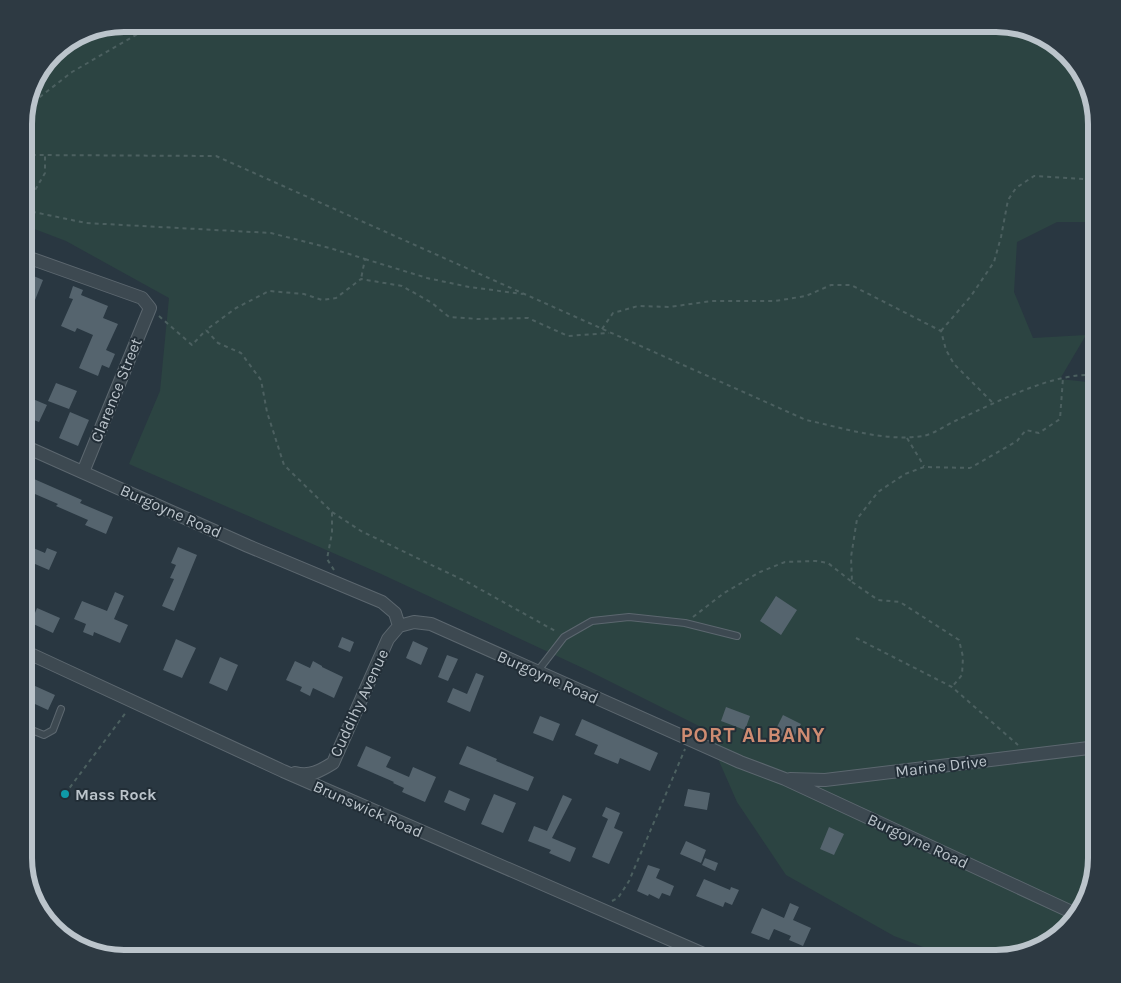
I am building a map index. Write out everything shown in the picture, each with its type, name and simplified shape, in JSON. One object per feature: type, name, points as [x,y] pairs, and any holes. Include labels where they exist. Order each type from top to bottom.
[{"type":"street","points":[[33,259],[142,298],[150,308]]},
{"type":"street","name":"Clarence Street","points":[[83,472],[150,308]]},
{"type":"street","name":"Burgoyne Road","points":[[33,450],[382,602],[395,613],[399,626],[414,622],[431,624],[740,762],[785,779],[1071,912]]},
{"type":"street","name":"Cuddihy Avenue","points":[[283,771],[304,775],[319,772],[333,763],[388,639],[399,626]]},
{"type":"street","name":"Brunswick Road","points":[[33,655],[283,771],[697,951]]},
{"type":"street","name":"Marine Drive","points":[[785,779],[825,780],[1088,748]]},
{"type":"lane","points":[[537,672],[564,637],[592,621],[629,616],[685,623],[737,636]]},
{"type":"lane","points":[[33,731],[44,735],[53,730],[62,709]]},
{"type":"path","points":[[36,100],[72,72],[139,33]]},
{"type":"path","points":[[33,154],[216,156],[806,420],[869,434],[907,438],[925,436],[1016,394],[1064,378],[1088,374]]},
{"type":"path","points":[[33,193],[46,173],[46,155]]},
{"type":"path","points":[[941,331],[971,296],[994,262],[1008,200],[1016,188],[1034,176],[1088,179]]},
{"type":"path","points":[[33,212],[86,223],[271,233],[333,249],[427,278],[469,287],[525,295]]},
{"type":"path","points":[[150,308],[192,345],[206,330],[236,308],[269,291],[304,294],[322,300],[336,298],[361,279],[364,259]]},
{"type":"path","points":[[361,279],[402,286],[432,303],[449,317],[478,319],[528,318],[568,336],[611,333]]},
{"type":"path","points":[[602,329],[612,313],[638,306],[669,307],[712,301],[775,301],[806,296],[831,285],[851,285],[941,331],[946,350],[954,364],[994,404]]},
{"type":"path","points":[[206,330],[218,343],[241,353],[261,380],[268,412],[284,465],[332,512],[361,531],[469,583],[548,626],[564,637]]},
{"type":"path","points":[[852,582],[851,557],[857,519],[878,492],[905,474],[924,467],[970,468],[1017,441],[1026,430],[1039,433],[1060,419],[1064,378]]},
{"type":"path","points":[[907,438],[924,467]]},
{"type":"path","points":[[332,512],[332,533],[327,559],[335,571]]},
{"type":"path","points":[[685,623],[724,593],[760,572],[785,562],[816,561],[828,563],[878,600],[900,602],[959,640],[963,657],[962,675],[952,687]]},
{"type":"path","points":[[856,638],[952,687],[1029,755]]},
{"type":"path","points":[[65,794],[130,708]]},
{"type":"path","points":[[611,902],[618,898],[629,880],[687,743]]},
{"type":"green space","points":[[997,32],[1026,37],[1048,48],[1062,59],[1073,73],[1082,89],[1087,106],[1088,222],[1057,222],[1017,242],[1014,292],[1033,338],[1086,335],[1060,379],[1088,382],[1088,865],[1082,894],[1073,910],[1062,924],[1048,935],[1032,944],[1015,949],[997,951],[934,951],[894,936],[786,875],[737,802],[705,729],[587,670],[379,573],[129,464],[160,391],[169,298],[66,241],[33,228],[33,112],[39,89],[51,68],[73,48],[95,37],[106,34]]},
{"type":"building","points":[[33,276],[43,280],[35,300],[33,299]]},
{"type":"building","points":[[73,286],[83,290],[81,295],[108,306],[103,318],[118,324],[106,350],[115,354],[109,368],[102,365],[98,376],[79,368],[93,335],[77,328],[75,332],[61,326],[73,299],[69,298]]},
{"type":"building","points":[[56,383],[77,391],[69,409],[48,401]]},
{"type":"building","points":[[33,399],[47,405],[39,422],[33,420]]},
{"type":"building","points":[[70,412],[89,420],[78,446],[59,438]]},
{"type":"building","points":[[34,479],[82,500],[80,503],[113,517],[106,534],[85,525],[88,520],[33,493]]},
{"type":"building","points":[[178,547],[197,555],[174,611],[162,606],[174,579],[170,578],[176,565],[171,563]]},
{"type":"building","points":[[33,548],[45,553],[47,548],[57,552],[49,570],[35,564],[33,568]]},
{"type":"building","points":[[115,592],[124,596],[114,619],[128,625],[120,643],[94,632],[93,636],[83,632],[86,624],[74,619],[82,601],[107,611]]},
{"type":"building","points":[[776,596],[797,610],[781,635],[760,621]]},
{"type":"building","points":[[37,608],[60,618],[53,633],[33,624]]},
{"type":"building","points":[[342,637],[354,642],[350,652],[338,647]]},
{"type":"building","points":[[176,639],[196,648],[182,678],[163,670]]},
{"type":"building","points":[[413,641],[428,648],[421,665],[406,658]]},
{"type":"building","points":[[447,655],[458,659],[448,681],[438,677]]},
{"type":"building","points":[[220,657],[238,665],[227,691],[209,683]]},
{"type":"building","points":[[295,661],[310,668],[313,661],[343,677],[334,698],[313,688],[310,696],[300,691],[302,687],[286,680]]},
{"type":"building","points":[[476,673],[484,676],[470,712],[447,702],[453,688],[467,694]]},
{"type":"building","points":[[33,685],[55,695],[48,710],[33,703]]},
{"type":"building","points":[[726,707],[750,716],[745,730],[721,721]]},
{"type":"building","points":[[783,715],[801,724],[791,742],[774,733]]},
{"type":"building","points":[[540,716],[560,724],[553,741],[533,733]]},
{"type":"building","points":[[582,719],[658,753],[650,771],[620,758],[618,764],[594,754],[598,745],[575,735]]},
{"type":"building","points":[[366,746],[391,757],[386,767],[409,777],[413,767],[436,777],[425,802],[402,792],[404,788],[394,782],[357,766]]},
{"type":"building","points":[[467,746],[534,777],[528,791],[459,764]]},
{"type":"building","points":[[688,789],[710,793],[707,810],[684,806]]},
{"type":"building","points":[[449,790],[470,799],[465,811],[444,802]]},
{"type":"building","points":[[494,794],[516,803],[503,833],[481,824]]},
{"type":"building","points":[[563,795],[572,799],[552,838],[576,848],[570,862],[549,853],[551,850],[528,841],[534,826],[547,831]]},
{"type":"building","points":[[606,807],[620,813],[614,828],[623,832],[609,864],[592,857],[608,819],[602,816]]},
{"type":"building","points":[[829,827],[844,834],[834,855],[820,849]]},
{"type":"building","points":[[686,841],[706,850],[701,863],[680,854]]},
{"type":"building","points":[[705,858],[718,863],[715,871],[702,865]]},
{"type":"building","points":[[648,865],[660,869],[656,878],[674,886],[670,896],[662,893],[659,899],[637,891]]},
{"type":"building","points":[[704,879],[730,890],[731,887],[739,890],[732,905],[725,902],[723,907],[696,896]]},
{"type":"building","points":[[790,903],[799,907],[793,920],[811,928],[803,946],[789,940],[791,936],[774,929],[769,940],[751,933],[762,908],[784,918]]},
{"type":"place","name":"Mass Rock","points":[[65,794]]},
{"type":"district","name":"PORT ALBANY","points":[[753,735]]}]
